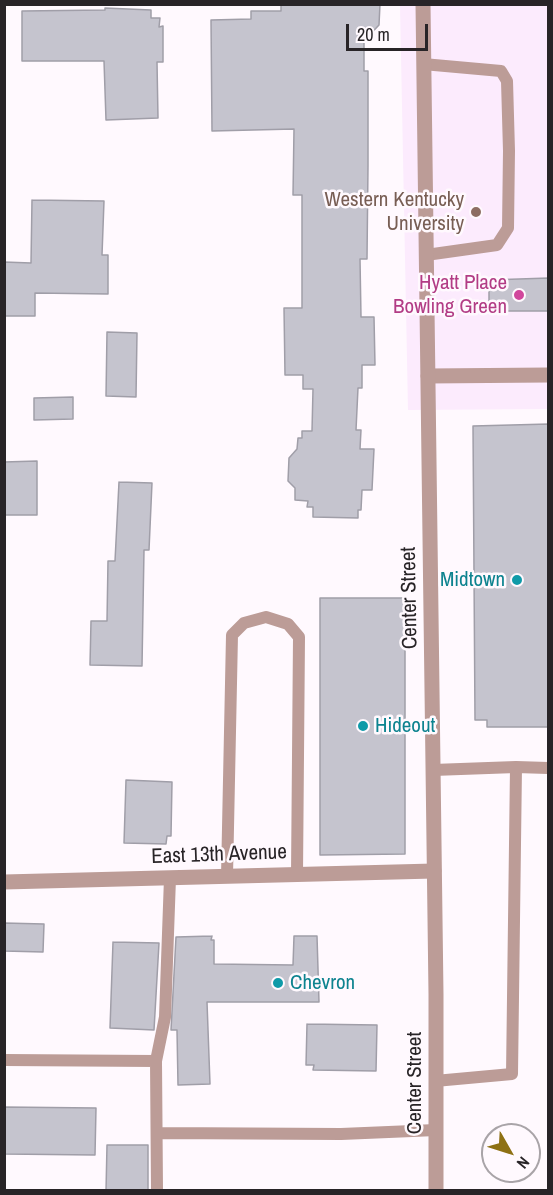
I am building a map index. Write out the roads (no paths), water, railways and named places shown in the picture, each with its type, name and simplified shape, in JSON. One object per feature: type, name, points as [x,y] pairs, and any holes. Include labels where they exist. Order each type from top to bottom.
[{"type":"street","name":"Center Street","points":[[423,4],[436,1191]]},
{"type":"street","points":[[428,376],[549,375]]},
{"type":"street","name":"East 13th Avenue","points":[[4,882],[434,871]]},
{"type":"lane","points":[[423,64],[501,70],[507,81],[509,151],[508,228],[497,245],[426,255]]},
{"type":"lane","points":[[227,876],[232,635],[244,623],[266,617],[288,624],[299,637],[297,874]]},
{"type":"lane","points":[[435,1081],[512,1074],[516,767]]},
{"type":"lane","points":[[433,770],[549,768]]},
{"type":"lane","points":[[157,1191],[156,1061],[165,1017],[170,878]]},
{"type":"lane","points":[[4,1060],[156,1061]]},
{"type":"lane","points":[[158,1133],[341,1134],[436,1130]]},
{"type":"place","name":"Western Kentucky University","points":[[476,212]]},
{"type":"place","name":"Hyatt Place Bowling Green","points":[[519,295]]},
{"type":"place","name":"Midtown","points":[[517,580]]},
{"type":"place","name":"Hideout","points":[[363,726]]},
{"type":"place","name":"Chevron","points":[[278,983]]}]
